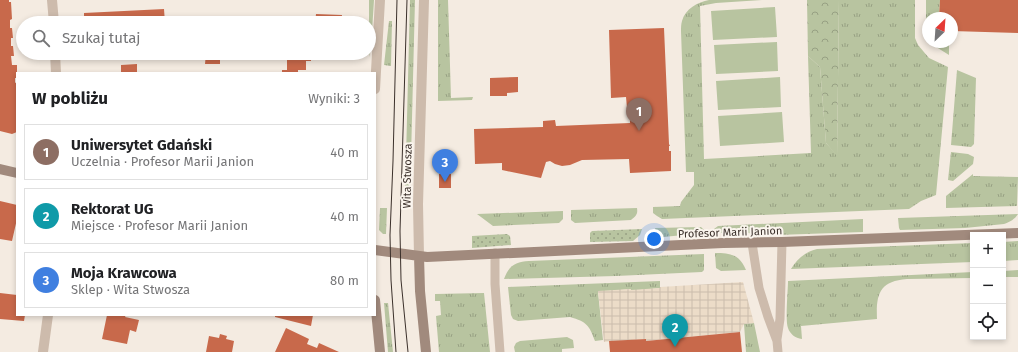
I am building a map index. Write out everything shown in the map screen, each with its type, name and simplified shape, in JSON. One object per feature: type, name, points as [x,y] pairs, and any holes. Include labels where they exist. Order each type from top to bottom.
[{"type":"street","points":[[52,0],[53,16]]},
{"type":"street","points":[[376,72],[380,0]]},
{"type":"street","name":"Wita Stwosza","points":[[424,0],[418,204],[420,291],[426,352]]},
{"type":"street","points":[[55,60],[56,72]]},
{"type":"street","points":[[0,169],[16,173]]},
{"type":"street","name":"Profesor Marii Janion","points":[[376,250],[428,257],[723,243],[1018,232]]},
{"type":"street","points":[[376,310],[380,352]]},
{"type":"street","points":[[43,352],[48,316]]},
{"type":"lane","points":[[778,352],[777,341],[780,319],[782,242]]},
{"type":"lane","points":[[752,243],[759,288],[777,341]]},
{"type":"lane","points":[[495,254],[495,284],[500,352]]},
{"type":"green space","points":[[369,0],[374,0],[373,16],[369,16]]},
{"type":"green space","points":[[410,0],[415,0],[410,197],[405,197]]},
{"type":"green space","points":[[438,0],[448,0],[451,98],[473,97],[472,100],[438,101]]},
{"type":"green space","points":[[709,0],[762,0],[716,3],[700,6],[704,159],[811,153],[808,56],[820,67],[826,143],[837,155],[839,0],[915,0],[915,38],[918,45],[929,58],[948,67],[936,195],[921,201],[909,209],[662,219],[653,213],[653,207],[680,206],[681,202],[694,185],[694,172],[686,172],[681,26],[686,13],[689,10],[696,4]]},
{"type":"green space","points":[[807,0],[839,0],[837,156],[826,143],[820,67],[808,56]]},
{"type":"green space","points":[[926,0],[940,0],[939,12],[926,12]]},
{"type":"green space","points":[[775,7],[777,37],[713,40],[711,11]]},
{"type":"green space","points":[[389,21],[392,21],[391,66],[384,65]]},
{"type":"green space","points":[[777,42],[778,71],[716,74],[714,45]]},
{"type":"green space","points":[[938,48],[949,48],[949,55]]},
{"type":"green space","points":[[957,70],[976,78],[974,144],[971,147],[951,145]]},
{"type":"green space","points":[[780,77],[781,107],[718,110],[716,81]]},
{"type":"green space","points":[[782,112],[784,142],[720,146],[718,116]]},
{"type":"green space","points":[[951,152],[968,154],[974,157],[973,164],[953,181],[948,180]]},
{"type":"green space","points":[[973,174],[973,176],[1018,177],[1017,206],[946,208],[946,196]]},
{"type":"green space","points":[[380,208],[387,208],[386,234],[383,234],[379,230]]},
{"type":"green space","points":[[637,208],[636,215],[631,220],[575,223],[571,220],[571,210]]},
{"type":"green space","points":[[563,211],[563,219],[559,223],[493,226],[477,214]]},
{"type":"green space","points":[[1018,214],[1012,220],[1004,224],[965,228],[900,230],[898,218]]},
{"type":"green space","points":[[863,219],[863,232],[777,235],[714,233],[714,229],[718,226]]},
{"type":"green space","points":[[701,227],[705,233],[663,237],[656,233],[655,228]]},
{"type":"green space","points":[[642,229],[640,235],[633,241],[590,242],[590,233],[592,231]]},
{"type":"green space","points":[[507,234],[510,236],[511,245],[472,248],[472,236]]},
{"type":"green space","points":[[1018,241],[1018,260],[1006,261],[1006,242]]},
{"type":"green space","points":[[970,243],[970,262],[791,269],[802,256],[817,249]]},
{"type":"green space","points":[[715,253],[730,254],[738,258],[746,270],[721,271],[716,268]]},
{"type":"green space","points":[[704,254],[704,270],[702,272],[504,279],[511,267],[524,261]]},
{"type":"green space","points":[[1018,270],[1018,277],[1006,277],[1006,271]]},
{"type":"green space","points":[[970,272],[970,278],[907,279],[890,283],[885,286],[879,296],[877,303],[877,319],[801,326],[802,339],[797,338],[790,332],[787,324],[788,281]]},
{"type":"green space","points":[[660,281],[660,288],[598,292],[603,340],[595,341],[587,325],[570,317],[518,321],[513,319],[511,315],[508,287]]},
{"type":"green space","points":[[484,293],[490,352],[439,352],[436,316],[441,315],[440,301],[435,301],[435,294]]},
{"type":"green space","points":[[384,303],[388,303],[393,352],[388,352]]},
{"type":"green space","points":[[754,323],[760,352],[746,352],[744,324]]},
{"type":"green space","points":[[567,337],[573,340],[574,348],[562,349],[562,352],[515,352],[514,347],[516,343],[520,341]]},
{"type":"shaded area","points":[[743,282],[754,323],[744,324],[740,332],[646,341],[645,339],[604,342],[598,291]]},
{"type":"building","points":[[0,0],[9,0],[9,2],[11,2],[12,19],[10,20],[10,28],[12,28],[13,38],[11,38],[11,46],[13,46],[14,56],[11,56],[12,65],[17,65],[15,78],[16,132],[12,134],[0,131]]},
{"type":"building","points":[[940,0],[1018,0],[1018,33],[958,31],[958,12],[939,12]]},
{"type":"building","points":[[164,9],[164,16],[84,16],[84,13]]},
{"type":"building","points":[[316,14],[342,15],[342,16],[316,16]]},
{"type":"building","points":[[664,28],[671,171],[630,173],[629,159],[582,160],[570,165],[562,166],[550,161],[546,162],[541,178],[502,170],[502,163],[475,164],[474,129],[543,127],[543,121],[555,120],[556,126],[630,123],[631,108],[627,108],[626,97],[611,98],[609,30]]},
{"type":"building","points":[[205,60],[220,60],[220,64],[205,64]]},
{"type":"building","points":[[287,60],[311,61],[306,61],[306,70],[298,70],[298,72],[282,72],[282,70],[287,70]]},
{"type":"building","points":[[137,64],[137,72],[121,72],[121,65]]},
{"type":"building","points":[[518,77],[518,92],[507,93],[507,96],[490,96],[490,78]]},
{"type":"building","points":[[439,174],[451,174],[451,188],[439,188]]},
{"type":"building","points":[[0,201],[16,205],[16,223],[12,241],[0,239]]},
{"type":"building","points":[[0,293],[16,295],[16,316],[25,316],[24,321],[0,319]]},
{"type":"building","points":[[107,316],[126,316],[139,320],[136,332],[130,330],[127,344],[102,339]]},
{"type":"building","points":[[275,316],[313,316],[311,326]]},
{"type":"building","points":[[286,328],[309,339],[307,344],[317,348],[319,343],[339,352],[275,352]]},
{"type":"building","points":[[740,332],[742,352],[610,352],[609,341],[646,339],[646,341]]},
{"type":"building","points":[[220,334],[227,336],[226,339],[234,341],[232,352],[206,352],[209,336],[219,338]]},
{"type":"tram line","points":[[396,352],[391,280],[390,235],[397,0]]},
{"type":"tram line","points":[[407,0],[400,231],[401,280],[408,352]]},
{"type":"place","name":"Uniwersytet Gdański","points":[[639,131]]},
{"type":"place","name":"Moja Krawcowa","points":[[445,182]]},
{"type":"place","name":"Rektorat UG","points":[[675,347]]}]
